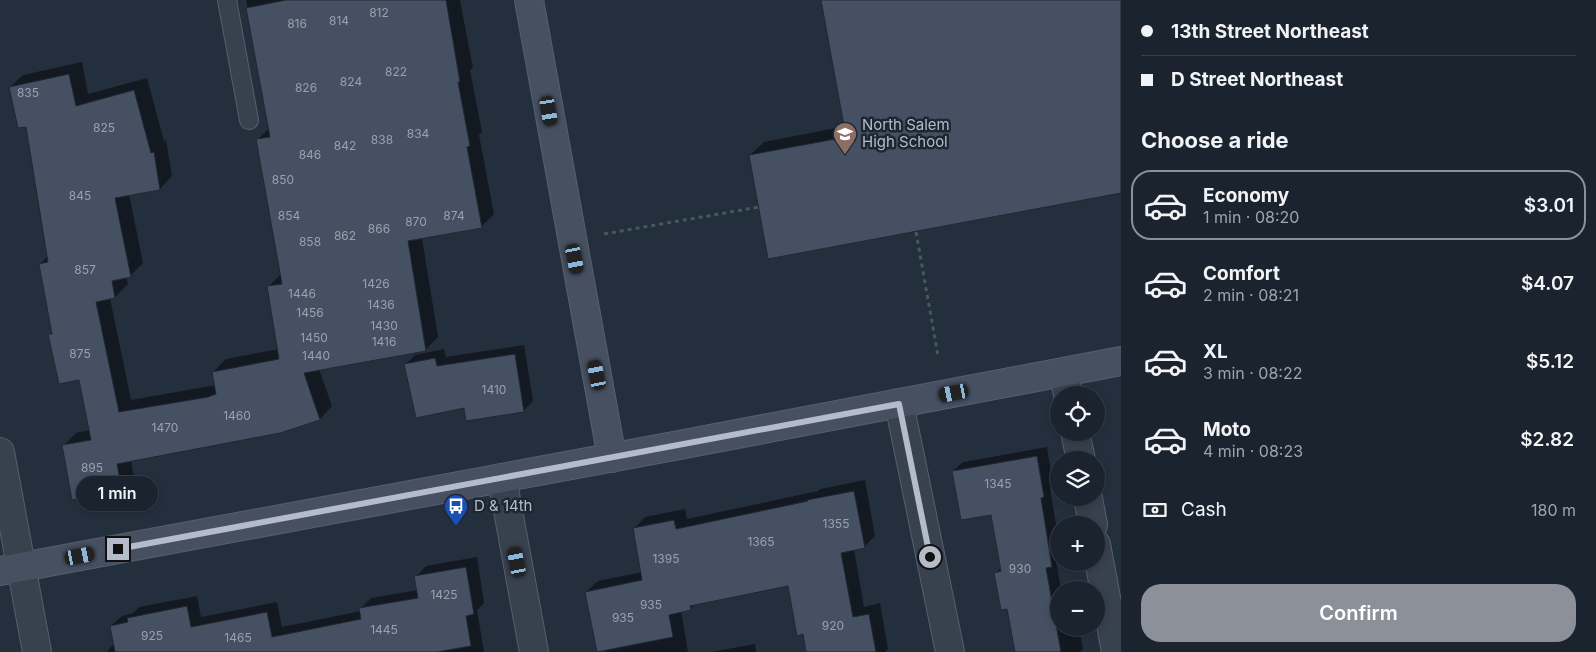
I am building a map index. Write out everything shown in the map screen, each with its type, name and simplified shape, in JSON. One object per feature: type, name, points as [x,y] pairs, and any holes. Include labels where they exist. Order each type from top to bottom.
[{"type":"street","points":[[529,0],[612,458]]},
{"type":"street","points":[[11,569],[899,404],[1066,383],[1121,361]]},
{"type":"street","points":[[899,404],[950,652]]},
{"type":"street","points":[[0,452],[11,569],[37,652]]},
{"type":"street","points":[[502,478],[534,652]]},
{"type":"street","points":[[1101,571],[1116,652]]},
{"type":"lane","points":[[227,0],[249,120]]},
{"type":"path","points":[[572,240],[759,207]]},
{"type":"path","points":[[916,232],[938,356]]},
{"type":"building","points":[[286,0],[446,0],[470,146],[467,147],[482,228],[408,241],[426,351],[304,373],[320,420],[280,433],[117,464],[122,491],[72,500],[62,445],[91,440],[79,380],[59,384],[48,334],[52,334],[39,264],[48,262],[26,127],[18,128],[9,87],[69,74],[76,106],[134,90],[151,153],[154,152],[160,190],[115,198],[131,277],[112,281],[115,298],[96,302],[119,412],[208,397],[216,394],[212,372],[279,359],[267,286],[282,284],[256,139],[270,137],[246,8]]},
{"type":"building","points":[[821,0],[1121,0],[1121,193],[768,259],[749,155],[846,137]]},
{"type":"building","points":[[515,354],[524,412],[466,421],[464,408],[416,418],[404,364],[435,358],[437,366]]},
{"type":"building","points":[[1037,456],[1044,497],[1041,498],[1050,554],[1050,567],[1046,568],[1050,590],[1050,636],[1058,636],[1061,652],[1015,652],[1007,609],[1001,610],[994,573],[1001,571],[991,515],[961,520],[952,471]]},
{"type":"building","points":[[854,491],[865,548],[841,553],[853,617],[869,614],[876,652],[806,652],[803,634],[797,636],[788,586],[690,606],[691,610],[669,615],[673,637],[597,652],[585,592],[642,580],[633,528],[674,520],[676,529]]},
{"type":"building","points":[[466,567],[474,614],[466,616],[471,646],[437,652],[115,652],[110,626],[128,622],[127,618],[187,606],[191,627],[267,612],[272,637],[361,619],[359,608],[418,598],[414,576]]},
{"type":"place","name":"North Salem High School","points":[[845,155]]},
{"type":"place","name":"D & 14th","points":[[456,527]]},
{"type":"route","points":[[118,549],[899,404],[930,557]]}]
